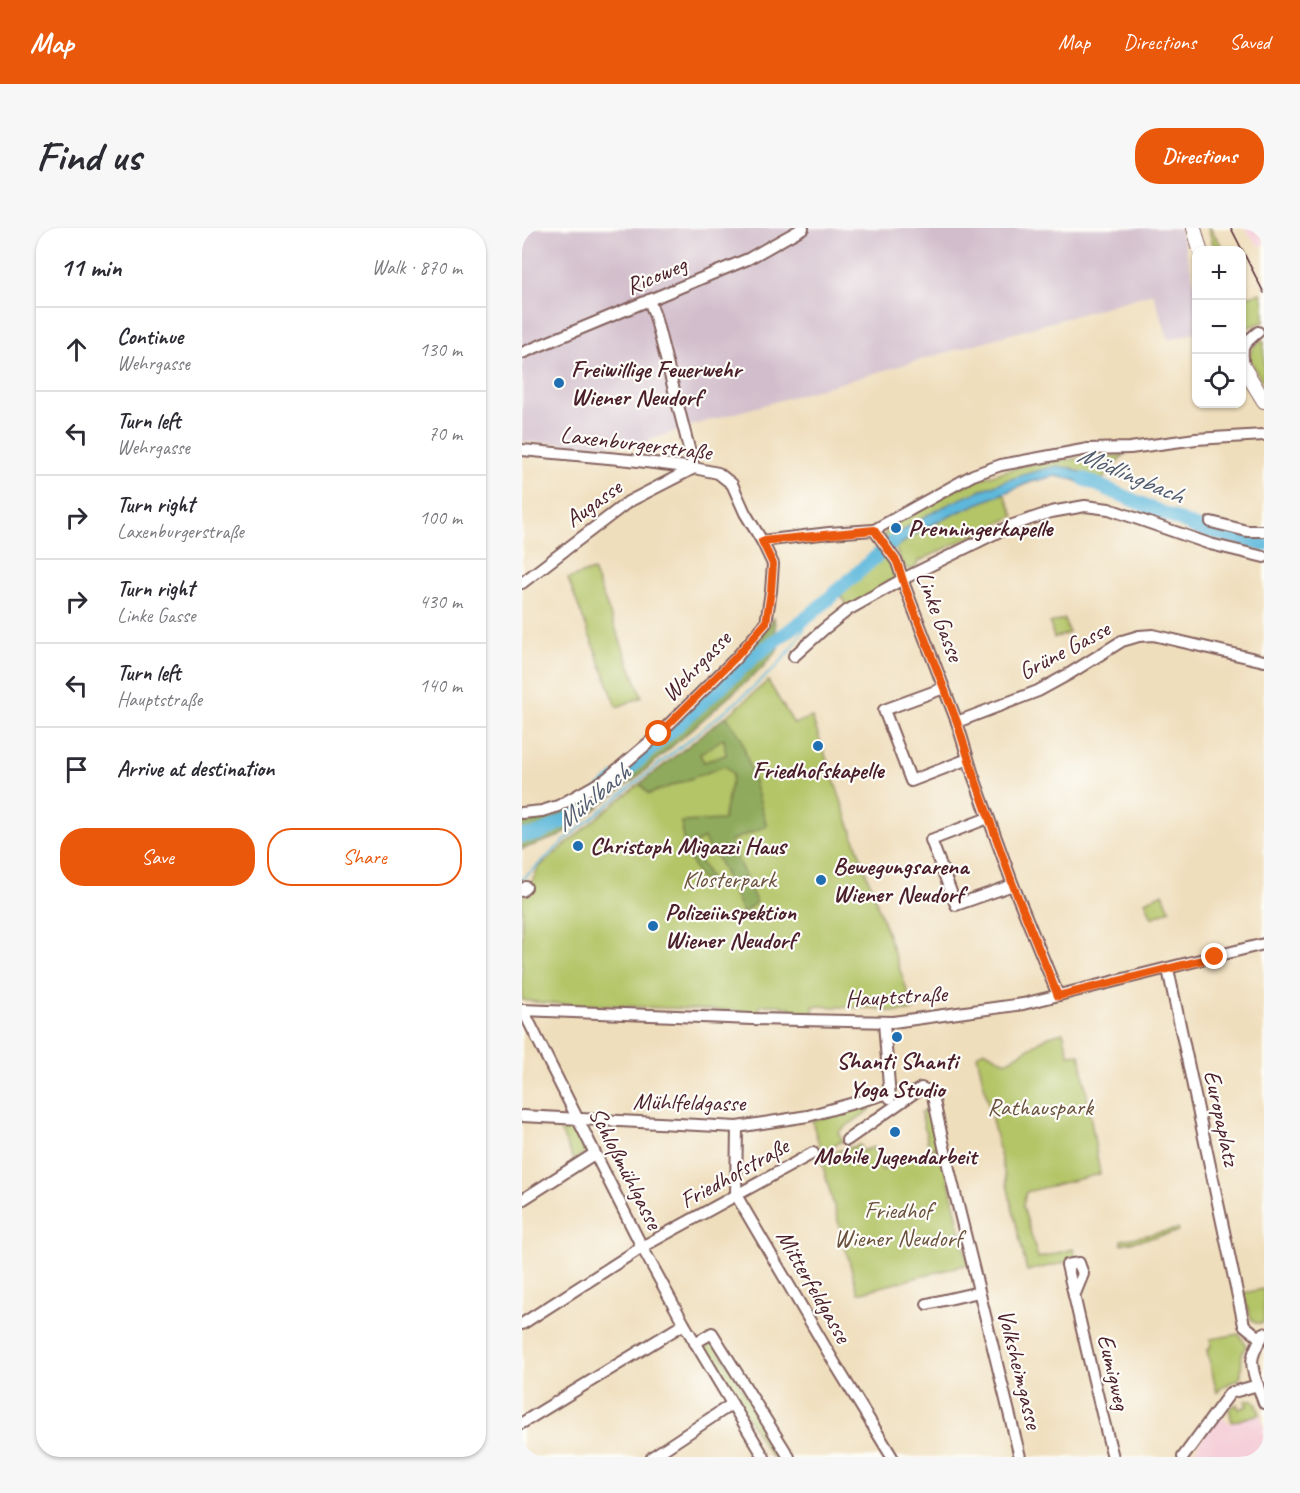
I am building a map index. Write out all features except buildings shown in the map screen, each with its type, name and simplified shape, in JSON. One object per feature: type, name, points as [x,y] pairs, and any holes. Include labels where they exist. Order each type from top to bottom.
[{"type":"main road","points":[[1194,228],[1199,246]]},
{"type":"main road","points":[[1246,372],[1264,401]]},
{"type":"street","name":"Ricoweg","points":[[522,353],[748,259],[803,228]]},
{"type":"street","points":[[649,300],[694,468]]},
{"type":"street","points":[[1246,335],[1261,332]]},
{"type":"street","points":[[1242,354],[1245,343],[1261,332]]},
{"type":"street","points":[[762,541],[874,530],[973,475],[1001,465],[1088,449],[1130,448],[1196,439],[1264,435]]},
{"type":"street","name":"Laxenburgerstraße","points":[[522,450],[630,460],[718,473],[732,484],[745,513],[762,541]]},
{"type":"street","name":"Augasse","points":[[522,583],[628,502],[694,468]]},
{"type":"street","points":[[794,656],[848,610],[903,579],[1011,526],[1051,512],[1085,506],[1109,509],[1210,544],[1264,557]]},
{"type":"street","points":[[1211,522],[1247,531],[1264,531]]},
{"type":"street","name":"Linke Gasse","points":[[874,530],[897,562],[957,722],[988,818],[1058,996]]},
{"type":"street","name":"Wehrgasse","points":[[522,812],[542,811],[558,806],[606,779],[659,734],[766,623],[773,564],[762,541]]},
{"type":"street","name":"Grüne Gasse","points":[[957,722],[1038,691],[1122,641],[1139,636],[1153,635],[1264,661]]},
{"type":"street","name":"Linke Gasse","points":[[944,688],[884,710],[911,781],[968,759]]},
{"type":"street","points":[[988,818],[931,840],[956,905],[1013,885]]},
{"type":"street","name":"Hauptstraße","points":[[523,1010],[884,1023],[1023,1004],[1264,944]]},
{"type":"street","name":"Europaplatz","points":[[1168,969],[1244,1325],[1262,1336]]},
{"type":"street","name":"Schloßmühlgasse","points":[[523,1010],[594,1154],[684,1324],[764,1457]]},
{"type":"street","points":[[847,1140],[892,1107],[884,1023]]},
{"type":"street","name":"Volksheimgasse","points":[[892,1107],[921,1089],[932,1092],[1020,1457]]},
{"type":"street","name":"Mühlfeldgasse","points":[[522,1116],[737,1126],[808,1116],[889,1094]]},
{"type":"street","points":[[736,1195],[737,1126]]},
{"type":"street","name":"Friedhofstraße","points":[[522,1324],[642,1246],[813,1153]]},
{"type":"street","points":[[522,1200],[594,1154]]},
{"type":"street","name":"Mitterfeldgasse","points":[[736,1195],[892,1457]]},
{"type":"street","name":"Volksheimgasse","points":[[927,1304],[980,1292]]},
{"type":"street","name":"Eumigweg","points":[[1074,1296],[1113,1457]]},
{"type":"street","points":[[522,1423],[684,1324]]},
{"type":"street","points":[[695,1343],[712,1333],[789,1457]]},
{"type":"street","points":[[1262,1336],[1252,1362],[1253,1372],[1264,1403]]},
{"type":"street","points":[[1183,1457],[1230,1394],[1258,1385]]},
{"type":"street","points":[[652,1457],[732,1404]]},
{"type":"shaded area","points":[[522,228],[1180,228],[1192,274],[1192,333],[1169,340],[1153,293],[687,427],[635,446],[522,442]]},
{"type":"shaded area","points":[[1244,228],[1262,228],[1264,245],[1259,246]]},
{"type":"shaded area","points":[[1260,1414],[1264,1427],[1264,1457],[1190,1457],[1218,1415],[1230,1423]]},
{"type":"green space","points":[[1208,228],[1222,246],[1214,246]]},
{"type":"green space","points":[[1261,293],[1264,303],[1264,322],[1246,328],[1246,297]]},
{"type":"green space","points":[[1264,341],[1264,384],[1253,366],[1250,354],[1256,345]]},
{"type":"green space","points":[[1124,455],[1101,481],[1071,468],[1000,483],[924,517],[888,540],[884,537],[890,526],[919,508],[947,493],[991,476],[1013,469],[1061,460]]},
{"type":"green space","points":[[1004,493],[1014,516],[917,562],[917,566],[911,570],[904,567],[895,548],[925,528]]},
{"type":"green space","points":[[885,555],[896,576],[894,582],[849,607],[841,596]]},
{"type":"green space","points":[[593,570],[642,697],[617,707],[568,579]]},
{"type":"green space","points":[[774,618],[778,649],[763,667],[636,778],[560,836],[522,849],[522,818],[554,817],[612,779],[618,781],[677,732],[678,721],[747,652]]},
{"type":"green space","points":[[1064,619],[1069,633],[1054,638],[1050,623]]},
{"type":"green space","name":"Klosterpark","points":[[768,681],[794,724],[812,717],[914,1010],[895,1012],[873,1008],[813,1006],[813,1014],[791,1014],[790,1007],[782,1007],[782,1005],[760,1005],[760,1012],[543,1003],[522,1000],[522,897],[527,894],[538,868],[605,811]]},
{"type":"green space","points":[[726,716],[741,737],[767,826],[730,841],[756,902],[743,913],[715,853],[710,852],[704,838],[694,844],[697,856],[710,878],[701,880],[684,848],[682,822],[723,820],[733,774],[725,766],[649,794],[640,784]],"holes":[[[724,738],[726,755],[704,762],[700,754]]]},
{"type":"green space","points":[[1163,893],[1170,910],[1152,918],[1145,901]]},
{"type":"green space","name":"Rathauspark","points":[[1063,1032],[1069,1055],[1080,1054],[1100,1174],[1026,1192],[1023,1206],[1038,1258],[1073,1249],[1077,1260],[1027,1271],[977,1055],[984,1050],[1006,1062],[1049,1036]]},
{"type":"green space","points":[[867,1106],[870,1110],[838,1132],[843,1141],[821,1151],[812,1121]]},
{"type":"green space","points":[[931,1110],[939,1146],[929,1148],[921,1112]]},
{"type":"green space","points":[[567,1124],[577,1134],[585,1153],[574,1161],[558,1125]]},
{"type":"green space","name":"Friedhof Wiener Neudorf","points":[[860,1145],[862,1151],[874,1147],[882,1170],[888,1168],[887,1163],[941,1147],[968,1264],[858,1293],[820,1156]]},
{"type":"green space","points":[[1177,1229],[1178,1232],[1121,1244],[1121,1240]]},
{"type":"green space","points":[[1264,1289],[1264,1322],[1255,1323],[1251,1318],[1243,1293]]},
{"type":"green space","points":[[1239,1334],[1246,1345],[1242,1354],[1241,1375],[1239,1379],[1222,1387],[1217,1393],[1207,1351],[1211,1345],[1210,1339]]},
{"type":"green space","points":[[710,1344],[716,1345],[784,1457],[771,1457],[707,1352],[706,1348]]},
{"type":"green space","points":[[1245,1401],[1256,1403],[1260,1414],[1232,1422],[1229,1409],[1237,1404],[1239,1409],[1247,1406]]},
{"type":"water","points":[[1056,466],[1071,468],[1101,481],[1097,491],[1074,480],[1055,476],[1031,482],[965,509],[925,528],[895,548],[888,540],[924,517],[956,501],[1005,481]]},
{"type":"waterway","name":"Mödlingbach","points":[[1084,479],[1200,529],[1264,545]]},
{"type":"waterway","name":"Mödlingbach","points":[[522,836],[538,834],[571,817],[629,769],[756,655],[810,615],[896,539]]},
{"type":"waterway","name":"Mühlbach","points":[[522,880],[572,834],[740,699],[777,666],[803,631],[810,615]]},
{"type":"tram line","points":[[1231,228],[1264,293]]},
{"type":"place","name":"Freiwillige Feuerwehr Wiener Neudorf","points":[[559,383]]},
{"type":"place","name":"Prenningerkapelle","points":[[896,528]]},
{"type":"place","name":"Friedhofskapelle","points":[[818,746]]},
{"type":"place","name":"Christoph Migazzi Haus","points":[[578,846]]},
{"type":"place","name":"Bewegungsarena Wiener Neudorf","points":[[821,880]]},
{"type":"place","name":"Polizeiinspektion Wiener Neudorf","points":[[653,926]]},
{"type":"place","name":"Shanti Shanti Yoga Studio","points":[[897,1037]]},
{"type":"place","name":"Mobile Jugendarbeit","points":[[895,1132]]},
{"type":"route","points":[[659,734],[735,658],[766,623],[773,564],[762,541],[874,530],[897,562],[957,722],[1013,885],[1058,996],[1215,957]]}]
